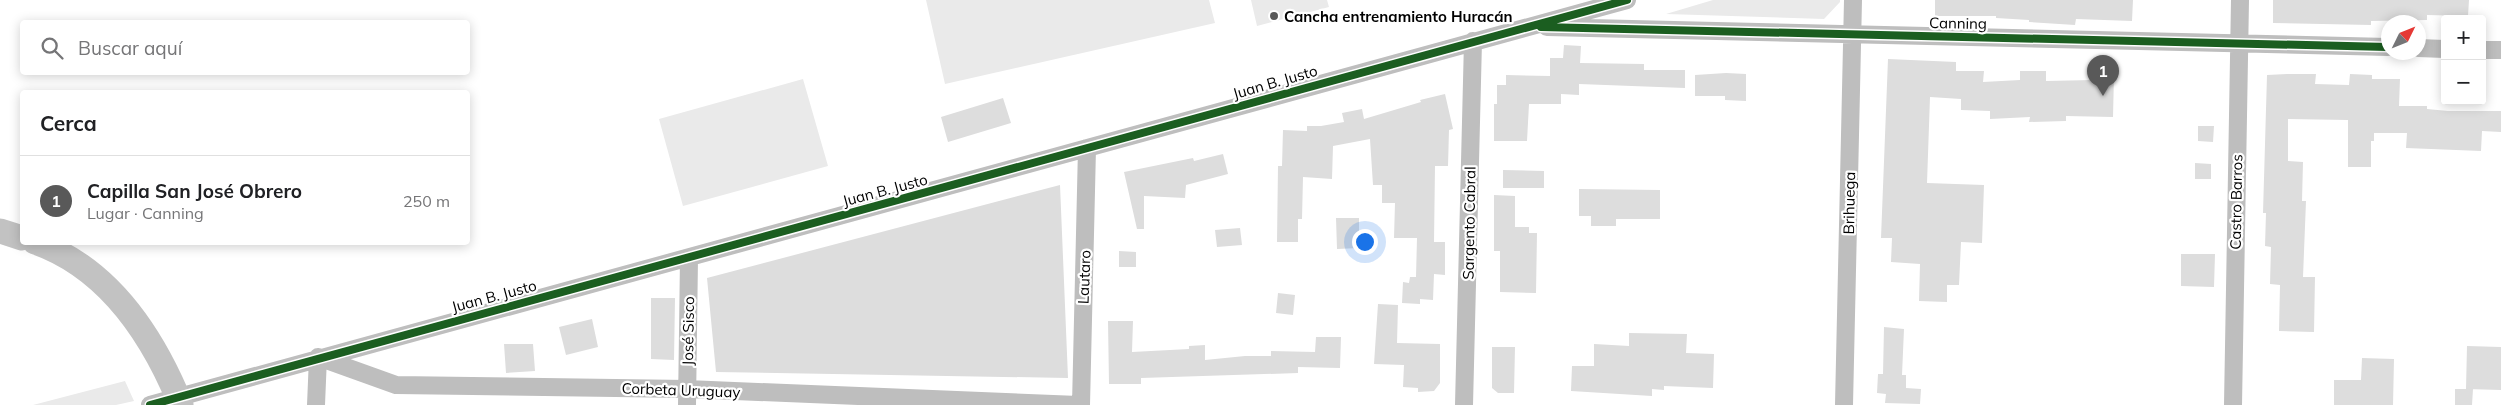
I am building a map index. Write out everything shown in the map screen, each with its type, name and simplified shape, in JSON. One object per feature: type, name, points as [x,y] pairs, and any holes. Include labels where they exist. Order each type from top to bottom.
[{"type":"main road","points":[[0,231],[20,237]]},
{"type":"main road","points":[[40,245],[85,270],[120,300],[153,344],[179,402]]},
{"type":"street","name":"Juan B. Justo","points":[[150,405],[179,402],[318,357],[689,258],[1626,0]]},
{"type":"street","name":"Brihuega","points":[[1844,405],[1854,0]]},
{"type":"street","name":"Castro Barros","points":[[2233,405],[2240,0]]},
{"type":"street","name":"Canning","points":[[1528,27],[2381,47]]},
{"type":"street","name":"Sargento Cabral","points":[[1464,405],[1473,41]]},
{"type":"street","points":[[2426,48],[2441,49]]},
{"type":"street","points":[[2486,50],[2501,50]]},
{"type":"street","name":"Lautaro","points":[[1079,405],[1088,148]]},
{"type":"street","name":"José Sisco","points":[[687,397],[689,258]]},
{"type":"street","points":[[316,405],[318,357]]},
{"type":"street","name":"Corbeta Uruguay","points":[[318,357],[396,385],[687,397],[1079,405]]},
{"type":"shaded area","points":[[926,0],[1209,0],[1215,23],[945,84]]},
{"type":"shaded area","name":"Cancha entrenamiento Huracán","points":[[1251,0],[1327,0],[1329,7],[1257,26]]},
{"type":"shaded area","points":[[1713,0],[1840,0],[1840,2],[1824,19],[1666,14]]},
{"type":"shaded area","points":[[803,79],[828,166],[683,206],[659,119]]},
{"type":"shaded area","points":[[125,381],[134,401],[116,405],[33,405]]},
{"type":"building","points":[[1935,0],[2133,0],[2132,21],[2076,19],[2075,25],[2029,22],[2029,20],[1996,18],[1996,16],[1935,16]]},
{"type":"building","points":[[2273,0],[2469,0],[2468,15],[2427,15],[2427,20],[2426,15],[2381,15],[2381,21],[2371,21],[2371,25],[2273,23]]},
{"type":"building","points":[[1564,45],[1581,46],[1580,63],[1644,64],[1644,70],[1685,70],[1685,88],[1579,84],[1579,95],[1561,94],[1561,104],[1529,104],[1527,141],[1494,141],[1494,104],[1497,104],[1497,85],[1506,85],[1506,75],[1550,76],[1550,58],[1563,58]]},
{"type":"building","points":[[1888,59],[1956,62],[1956,71],[1984,71],[1983,82],[2020,80],[2020,71],[2046,71],[2046,81],[2093,80],[2093,75],[2114,75],[2113,117],[2066,116],[2066,121],[2029,122],[2030,117],[1990,119],[1990,111],[1961,110],[1961,99],[1930,97],[1927,183],[1984,185],[1982,243],[1961,242],[1959,285],[1947,285],[1947,302],[1919,301],[1920,264],[1891,262],[1892,238],[1881,238]]},
{"type":"building","points":[[1746,74],[1746,101],[1725,100],[1725,96],[1695,96],[1695,75]]},
{"type":"building","points":[[2316,74],[2315,84],[2349,85],[2350,74],[2372,75],[2372,79],[2400,79],[2399,106],[2427,106],[2427,109],[2448,111],[2501,111],[2501,132],[2482,131],[2481,151],[2406,148],[2407,133],[2374,133],[2374,141],[2371,141],[2371,167],[2348,167],[2348,120],[2288,119],[2288,161],[2303,162],[2302,201],[2306,201],[2303,277],[2315,277],[2314,332],[2279,331],[2280,285],[2270,284],[2271,247],[2265,246],[2266,213],[2263,213],[2267,75]]},
{"type":"building","points":[[1445,94],[1453,129],[1449,130],[1448,166],[1435,166],[1434,242],[1445,242],[1445,275],[1434,274],[1433,300],[1420,299],[1420,304],[1402,303],[1403,282],[1409,283],[1410,277],[1416,277],[1417,238],[1394,238],[1395,203],[1382,203],[1382,185],[1373,185],[1370,139],[1333,146],[1332,179],[1303,177],[1302,219],[1298,219],[1298,242],[1277,242],[1278,166],[1282,166],[1283,130],[1307,131],[1307,126],[1321,126],[1344,122],[1342,113],[1362,109],[1364,119],[1421,102],[1420,100]]},
{"type":"building","points":[[1003,98],[1011,123],[948,142],[941,117]]},
{"type":"building","points":[[2198,126],[2214,126],[2213,142],[2198,141]]},
{"type":"building","points":[[1223,154],[1228,174],[1186,185],[1185,198],[1144,196],[1144,229],[1137,229],[1124,172],[1193,158],[1194,161]]},
{"type":"building","points":[[2195,163],[2211,164],[2211,179],[2195,179]]},
{"type":"building","points":[[1503,170],[1544,171],[1544,188],[1503,188]]},
{"type":"building","points":[[1060,185],[1068,378],[716,372],[707,278]]},
{"type":"building","points":[[1579,189],[1660,190],[1660,219],[1616,219],[1616,226],[1591,226],[1591,216],[1579,216]]},
{"type":"building","points":[[1494,195],[1515,196],[1515,227],[1529,227],[1529,233],[1537,233],[1536,293],[1500,292],[1500,251],[1494,251]]},
{"type":"building","points":[[1336,218],[1359,218],[1359,248],[1337,249]]},
{"type":"building","points":[[1240,228],[1242,245],[1217,247],[1215,230]]},
{"type":"building","points":[[1119,251],[1136,252],[1136,267],[1119,267]]},
{"type":"building","points":[[2181,254],[2215,254],[2214,287],[2181,286]]},
{"type":"building","points":[[1278,293],[1295,295],[1293,315],[1276,313]]},
{"type":"building","points":[[651,298],[675,298],[674,360],[651,359]]},
{"type":"building","points":[[1378,304],[1398,305],[1397,343],[1440,344],[1440,383],[1434,391],[1418,392],[1418,388],[1403,387],[1404,365],[1374,364]]},
{"type":"building","points":[[592,319],[598,347],[566,355],[559,327]]},
{"type":"building","points":[[1108,321],[1133,321],[1132,352],[1189,349],[1189,346],[1205,345],[1205,360],[1245,356],[1271,356],[1271,351],[1315,352],[1316,337],[1341,337],[1340,368],[1298,367],[1298,373],[1141,378],[1141,384],[1109,384]]},
{"type":"building","points":[[1884,327],[1904,329],[1902,375],[1906,375],[1906,388],[1921,389],[1920,404],[1885,403],[1886,394],[1877,393],[1878,374],[1883,374]]},
{"type":"building","points":[[1629,333],[1687,334],[1686,353],[1714,354],[1713,388],[1664,386],[1664,390],[1652,389],[1652,396],[1571,391],[1572,366],[1594,366],[1594,344],[1629,346]]},
{"type":"building","points":[[504,344],[533,344],[535,371],[506,373]]},
{"type":"building","points":[[2467,346],[2501,347],[2501,390],[2466,389]]},
{"type":"building","points":[[1492,347],[1515,347],[1514,393],[1498,393],[1492,388]]},
{"type":"building","points":[[2362,358],[2394,359],[2393,405],[2334,405],[2334,380],[2361,380]]},
{"type":"building","points":[[2455,389],[2473,389],[2472,405],[2455,405]]},
{"type":"cycle path","points":[[150,405],[1627,0]]},
{"type":"cycle path","points":[[1541,27],[2381,47]]},
{"type":"place","name":"Cancha entrenamiento Huracán","points":[[1274,16]]},
{"type":"place","name":"Capilla San José Obrero","points":[[2103,96]]}]
